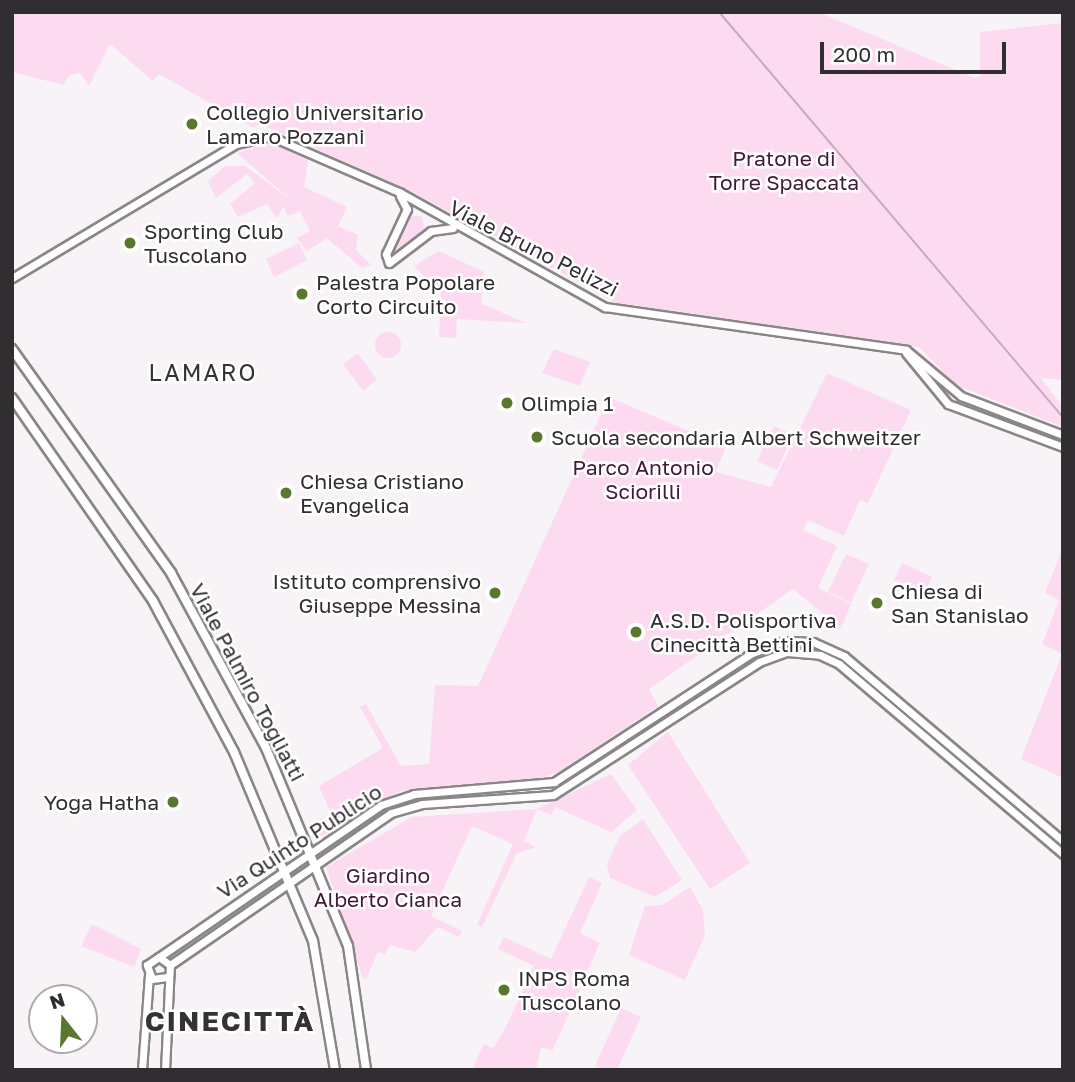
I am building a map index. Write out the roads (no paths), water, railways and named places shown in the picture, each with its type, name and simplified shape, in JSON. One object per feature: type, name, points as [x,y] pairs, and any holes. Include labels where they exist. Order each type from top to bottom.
[{"type":"main road","name":"Viale Palmiro Togliatti","points":[[12,349],[171,573],[257,730],[317,863],[353,967],[366,1070]]},
{"type":"main road","name":"Viale Palmiro Togliatti","points":[[12,398],[157,608],[232,745],[291,881],[325,985],[335,1070]]},
{"type":"street","name":"Viale Bruno Pelizzi","points":[[12,278],[257,136],[277,138],[395,190],[457,229],[614,310],[896,348],[924,359],[965,398],[1063,435]]},
{"type":"street","points":[[395,190],[407,209],[386,254],[389,263],[434,229],[457,229]]},
{"type":"street","points":[[896,348],[914,359],[948,404],[1063,447]]},
{"type":"street","name":"Via Quinto Publicio","points":[[159,957],[312,851],[393,800],[541,787],[613,745],[750,654],[784,641],[834,649],[1063,841]]},
{"type":"street","name":"Via Quinto Publicio","points":[[170,965],[317,863],[401,809],[542,799],[614,758],[779,653],[827,657],[1063,853]]},
{"type":"street","points":[[613,745],[614,758]]},
{"type":"street","points":[[142,1070],[149,962],[159,957],[170,965],[167,977],[165,1070]]},
{"type":"street","points":[[149,975],[167,977]]},
{"type":"waterway","points":[[719,12],[1061,415]]},
{"type":"place","name":"Collegio Universitario Lamaro Pozzani","points":[[192,124]]},
{"type":"place","name":"Sporting Club Tuscolano","points":[[130,243]]},
{"type":"place","name":"Palestra Popolare Corto Circuito","points":[[302,294]]},
{"type":"place","name":"Olimpia 1","points":[[507,403]]},
{"type":"place","name":"Scuola secondaria Albert Schweitzer","points":[[537,437]]},
{"type":"place","name":"Chiesa Cristiano Evangelica","points":[[286,493]]},
{"type":"place","name":"Istituto comprensivo Giuseppe Messina","points":[[495,593]]},
{"type":"place","name":"Chiesa di San Stanislao","points":[[877,603]]},
{"type":"place","name":"A.S.D. Polisportiva Cinecittà Bettini","points":[[636,632]]},
{"type":"place","name":"Yoga Hatha","points":[[173,802]]},
{"type":"place","name":"INPS Roma Tuscolano","points":[[504,990]]},
{"type":"district","name":"LAMARO","points":[[203,372]]},
{"type":"district","name":"CINECITTÀ","points":[[230,1021]]},
{"type":"park label","name":"Pratone di Torre Spaccata","points":[[784,170]]},
{"type":"park label","name":"Parco Antonio Sciorilli","points":[[643,479]]},
{"type":"park label","name":"Giardino Alberto Cianca","points":[[388,887]]}]
